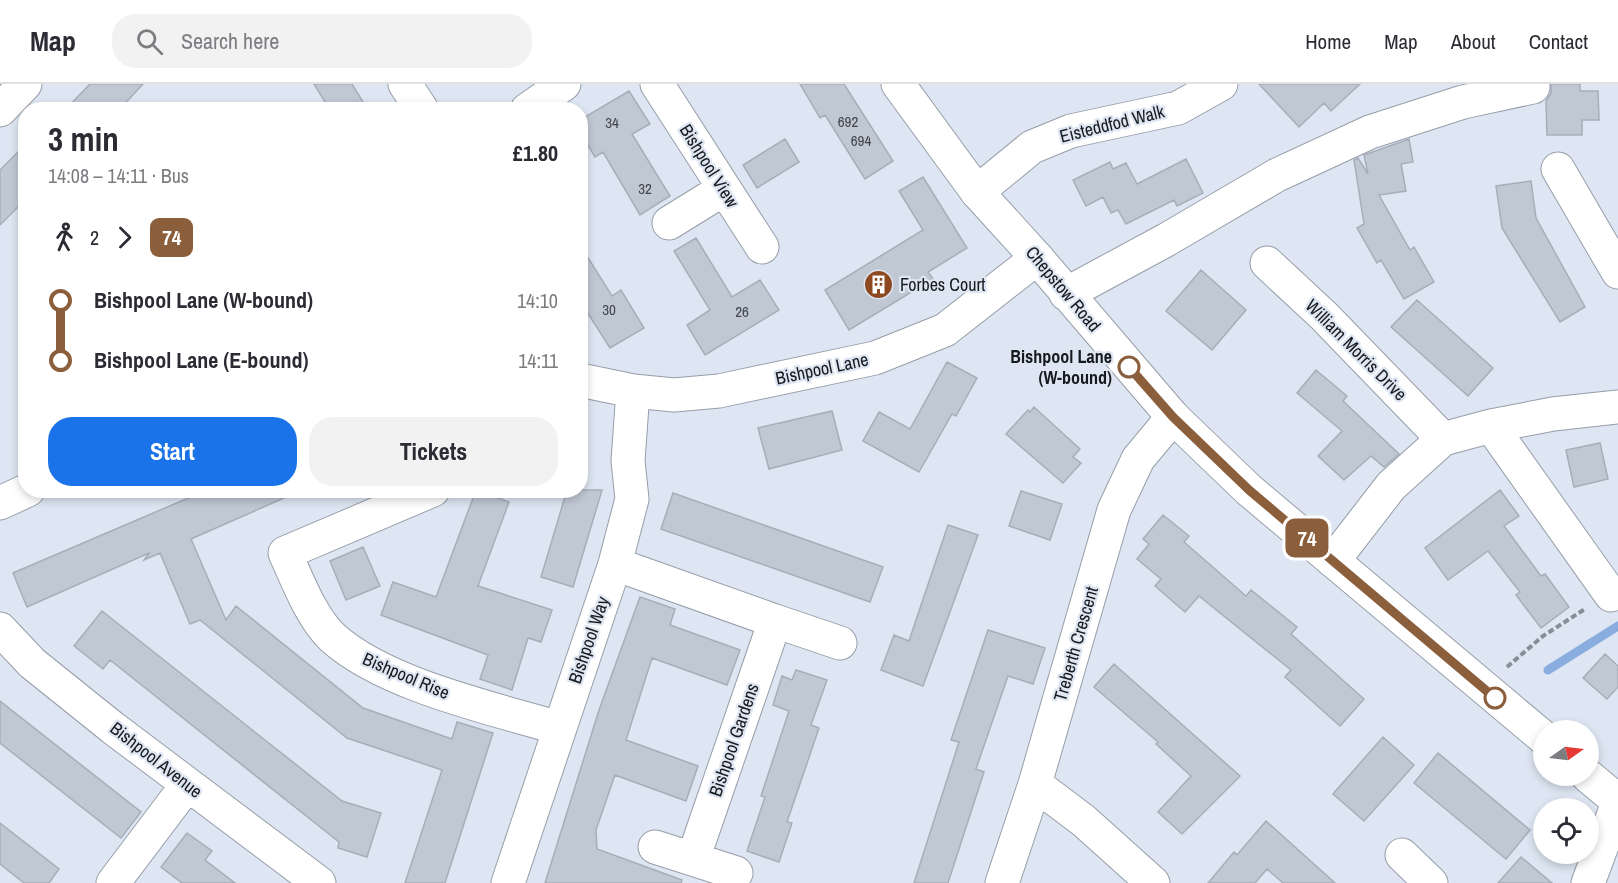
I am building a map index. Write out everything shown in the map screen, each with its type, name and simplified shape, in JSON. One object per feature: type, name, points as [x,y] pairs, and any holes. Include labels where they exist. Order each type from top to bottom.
[{"type":"street","points":[[405,84],[417,102]]},
{"type":"street","points":[[538,102],[564,84]]},
{"type":"street","name":"Bishpool View","points":[[657,84],[762,247]]},
{"type":"street","name":"Chepstow Road","points":[[898,84],[977,192],[1037,258],[1173,417],[1249,490],[1533,729]]},
{"type":"street","name":"Eisteddfod Walk","points":[[977,192],[1032,147],[1071,131],[1178,108],[1221,84]]},
{"type":"street","points":[[1066,294],[1166,240],[1277,175],[1370,132],[1463,102],[1533,87]]},
{"type":"street","points":[[1558,170],[1618,272]]},
{"type":"street","points":[[669,223],[724,189]]},
{"type":"street","name":"Bishpool Lane","points":[[588,382],[633,391],[674,395],[719,391],[875,358],[945,330],[1037,258]]},
{"type":"street","name":"William Morris Drive","points":[[1267,264],[1324,316],[1443,439]]},
{"type":"street","name":"Bishpool Way","points":[[508,883],[615,564],[632,499],[628,460],[633,391]]},
{"type":"street","points":[[1333,561],[1391,486],[1443,439],[1491,426],[1553,414],[1618,407]]},
{"type":"street","name":"Treberth Crescent","points":[[1002,883],[1035,784],[1114,510],[1138,459],[1173,417]]},
{"type":"street","points":[[1491,426],[1611,595]]},
{"type":"street","points":[[0,503],[18,495]]},
{"type":"street","name":"Bishpool Rise","points":[[414,498],[285,553],[309,605],[330,636],[360,658],[427,688],[559,728]]},
{"type":"street","points":[[615,564],[840,643]]},
{"type":"street","name":"Bishpool Gardens","points":[[693,860],[775,621]]},
{"type":"street","name":"Bishpool Avenue","points":[[0,629],[32,663],[187,785],[319,883]]},
{"type":"street","points":[[1035,784],[1084,821],[1153,883]]},
{"type":"street","points":[[113,883],[187,785]]},
{"type":"street","points":[[1588,883],[1618,802],[1599,786]]},
{"type":"street","points":[[655,847],[736,873]]},
{"type":"street","points":[[1402,855],[1431,883]]},
{"type":"path","points":[[1483,687],[1543,636],[1611,595]]},
{"type":"building","points":[[90,84],[143,84],[126,102],[73,102]]},
{"type":"building","points":[[314,84],[352,84],[363,102],[325,102]]},
{"type":"building","points":[[800,84],[844,84],[893,161],[865,179],[825,115],[820,118]]},
{"type":"building","points":[[1259,84],[1360,84],[1331,111],[1324,103],[1299,127]]},
{"type":"building","points":[[1551,84],[1580,84],[1580,91],[1598,91],[1599,120],[1582,120],[1582,135],[1547,135],[1546,101],[1551,93]]},
{"type":"building","points":[[629,91],[650,124],[632,134],[670,196],[640,215],[603,152],[595,157],[588,145],[588,115]]},
{"type":"building","points":[[785,139],[799,162],[757,188],[743,165]]},
{"type":"building","points":[[1409,139],[1413,162],[1401,164],[1406,191],[1379,195],[1410,250],[1414,247],[1434,282],[1404,299],[1381,260],[1377,263],[1357,228],[1364,224],[1354,160],[1358,158],[1368,174],[1364,155]]},
{"type":"building","points":[[18,152],[18,207],[0,225],[0,170]]},
{"type":"building","points":[[1186,159],[1203,193],[1177,206],[1174,200],[1126,224],[1118,210],[1111,213],[1103,197],[1086,206],[1073,180],[1110,162],[1113,169],[1126,163],[1137,184]]},
{"type":"building","name":"Forbes Court","points":[[923,177],[967,248],[928,272],[933,279],[849,330],[825,290],[923,230],[899,191]]},
{"type":"building","points":[[1531,181],[1536,218],[1585,307],[1560,322],[1502,228],[1496,186]]},
{"type":"building","points":[[696,238],[732,297],[760,280],[779,310],[705,355],[687,325],[710,310],[674,251]]},
{"type":"building","points":[[588,258],[612,296],[621,290],[644,328],[610,348],[588,314]]},
{"type":"building","points":[[1201,270],[1246,310],[1212,350],[1166,311]]},
{"type":"building","points":[[1417,300],[1493,368],[1468,396],[1391,327]]},
{"type":"building","points":[[947,362],[977,378],[956,416],[952,414],[919,472],[863,441],[879,412],[910,429]]},
{"type":"building","points":[[1316,370],[1347,396],[1343,401],[1399,454],[1384,467],[1371,456],[1344,480],[1318,456],[1342,431],[1297,393]]},
{"type":"building","points":[[1034,407],[1080,449],[1073,457],[1081,463],[1063,483],[1006,434],[1028,410],[1030,412]]},
{"type":"building","points":[[832,411],[842,450],[769,469],[758,428]]},
{"type":"building","points":[[1600,443],[1608,479],[1574,487],[1566,450]]},
{"type":"building","points":[[588,490],[602,490],[573,587],[541,577],[565,498],[588,498]]},
{"type":"building","points":[[1500,490],[1519,516],[1504,526],[1541,576],[1545,574],[1569,607],[1541,628],[1516,595],[1520,592],[1488,551],[1448,580],[1425,548]]},
{"type":"building","points":[[1021,491],[1062,504],[1050,540],[1009,526]]},
{"type":"building","points":[[673,493],[883,567],[870,602],[661,529]]},
{"type":"building","points":[[188,498],[284,498],[191,539],[226,620],[236,606],[363,708],[452,739],[457,722],[493,733],[445,883],[405,883],[442,770],[347,738],[200,620],[190,624],[160,553],[144,560],[149,553],[27,607],[13,573]]},
{"type":"building","points":[[473,498],[498,498],[509,502],[478,586],[552,610],[541,642],[528,638],[512,690],[480,679],[488,655],[381,615],[393,582],[436,597]]},
{"type":"building","points":[[1163,515],[1189,536],[1184,542],[1246,596],[1251,590],[1297,627],[1291,634],[1364,699],[1340,726],[1285,677],[1291,670],[1199,596],[1185,612],[1155,586],[1161,579],[1137,559],[1149,544],[1143,539]]},
{"type":"building","points":[[948,525],[978,535],[923,686],[881,670],[894,635],[909,641]]},
{"type":"building","points":[[363,547],[380,586],[346,600],[330,561]]},
{"type":"building","points":[[640,597],[675,609],[670,625],[740,650],[727,685],[652,658],[626,740],[698,766],[686,801],[615,775],[596,830],[597,849],[682,880],[681,883],[545,883],[599,710]]},
{"type":"building","points":[[102,611],[342,801],[381,813],[367,857],[338,848],[339,842],[110,660],[103,669],[74,646]]},
{"type":"building","points":[[988,630],[1045,648],[1033,684],[1008,676],[976,769],[984,772],[948,883],[914,883],[959,742],[951,740]]},
{"type":"building","points":[[1605,654],[1618,666],[1618,687],[1607,699],[1583,678]]},
{"type":"building","points":[[1114,664],[1240,776],[1182,834],[1158,812],[1191,776],[1156,744],[1158,742],[1094,687]]},
{"type":"building","points":[[796,670],[827,680],[811,725],[819,728],[787,822],[792,823],[779,862],[747,851],[765,797],[761,796],[789,711],[773,705],[782,676],[792,680]]},
{"type":"building","points":[[0,701],[141,812],[121,838],[0,743]]},
{"type":"building","points":[[1383,737],[1414,765],[1364,821],[1333,794]]},
{"type":"building","points":[[1438,753],[1530,830],[1506,859],[1414,783]]},
{"type":"building","points":[[1266,821],[1335,883],[1283,883],[1267,869],[1255,883],[1208,883],[1234,852],[1237,855]]},
{"type":"building","points":[[0,823],[59,869],[49,883],[24,883],[0,864]]},
{"type":"building","points":[[187,833],[212,851],[205,860],[235,883],[182,883],[161,867]]},
{"type":"building","points":[[1521,857],[1552,883],[1498,883]]},
{"type":"waterway","points":[[1548,670],[1618,626]]},
{"type":"bus line","name":"74","points":[[1129,367],[1173,417],[1249,490],[1495,698]]},
{"type":"place","name":"Forbes Court","points":[[879,285]]},
{"type":"place","name":"Bishpool Lane (W-bound)","points":[[1129,367]]}]
